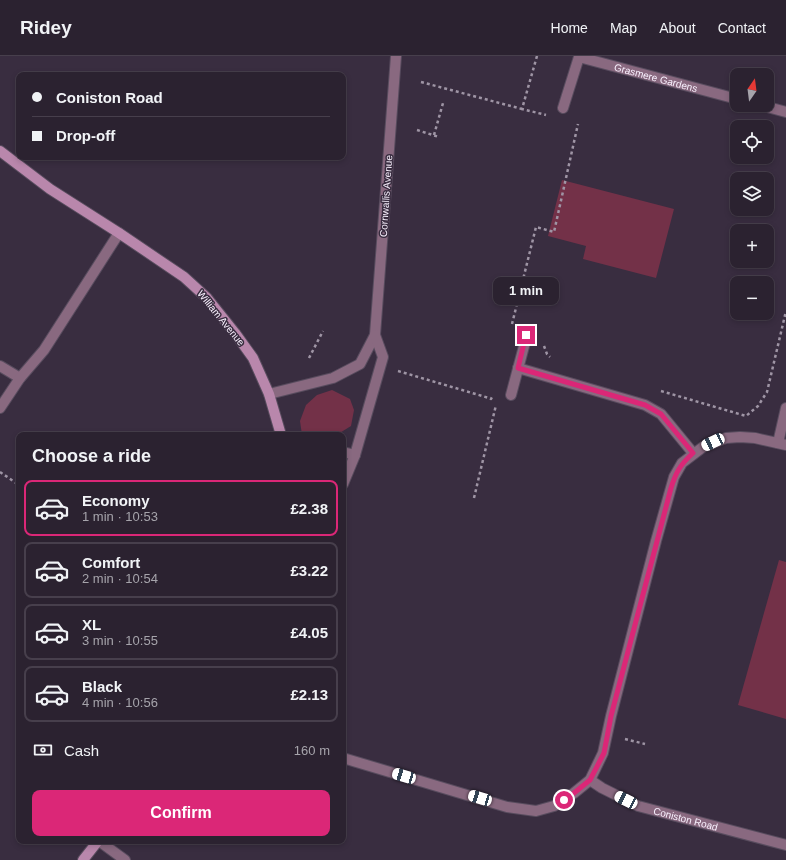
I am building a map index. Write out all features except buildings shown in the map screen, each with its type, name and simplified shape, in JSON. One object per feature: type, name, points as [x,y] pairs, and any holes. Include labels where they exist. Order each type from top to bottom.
[{"type":"street","name":"Cornwallis Avenue","points":[[269,394],[333,378],[360,364],[375,335],[396,56]]},
{"type":"street","name":"Grasmere Gardens","points":[[563,108],[579,57],[730,97]]},
{"type":"street","points":[[774,109],[786,112]]},
{"type":"street","name":"William Avenue","points":[[0,151],[50,189],[184,277],[207,298],[235,332],[253,358],[269,394],[280,432]]},
{"type":"street","points":[[0,408],[20,378],[44,350],[119,233]]},
{"type":"street","name":"Cornwallis Avenue","points":[[346,477],[355,455],[383,357],[375,335]]},
{"type":"street","points":[[510,395],[526,335]]},
{"type":"street","points":[[0,366],[20,378]]},
{"type":"street","points":[[518,368],[645,405],[661,414],[693,453]]},
{"type":"street","points":[[346,759],[507,807],[536,811],[554,806],[574,793],[590,780],[604,753],[611,716],[674,477],[682,463],[693,453],[713,442],[726,438],[740,436],[782,444],[786,408]]},
{"type":"street","points":[[346,453],[355,455]]},
{"type":"street","name":"Coniston Road","points":[[590,780],[602,788],[638,806],[786,845]]},
{"type":"street","points":[[83,860],[96,844]]},
{"type":"street","points":[[103,844],[125,860]]},
{"type":"path","points":[[522,109],[537,56]]},
{"type":"path","points":[[421,82],[550,116]]},
{"type":"path","points":[[434,135],[443,103]]},
{"type":"path","points":[[518,326],[512,325],[536,227],[554,232],[580,118]]},
{"type":"path","points":[[571,122],[578,124]]},
{"type":"path","points":[[417,130],[439,137]]},
{"type":"path","points":[[660,391],[746,416],[758,406],[767,392],[786,311]]},
{"type":"path","points":[[309,358],[323,331]]},
{"type":"path","points":[[545,340],[544,346],[547,354],[553,361]]},
{"type":"path","points":[[397,370],[491,399],[493,391]]},
{"type":"path","points":[[474,498],[497,400]]},
{"type":"path","points":[[0,472],[16,483]]},
{"type":"path","points":[[626,739],[645,744]]},
{"type":"shaded area","points":[[562,180],[674,209],[656,278],[583,259],[586,246],[548,236]]},
{"type":"shaded area","points":[[332,390],[350,399],[354,410],[351,426],[341,432],[302,432],[300,421],[306,405],[317,395]]},
{"type":"shaded area","points":[[779,560],[786,562],[786,719],[738,705]]},
{"type":"route","points":[[526,335],[518,368],[629,399],[645,405],[661,414],[693,453],[682,463],[674,477],[611,716],[604,753],[590,780],[564,800]]}]
